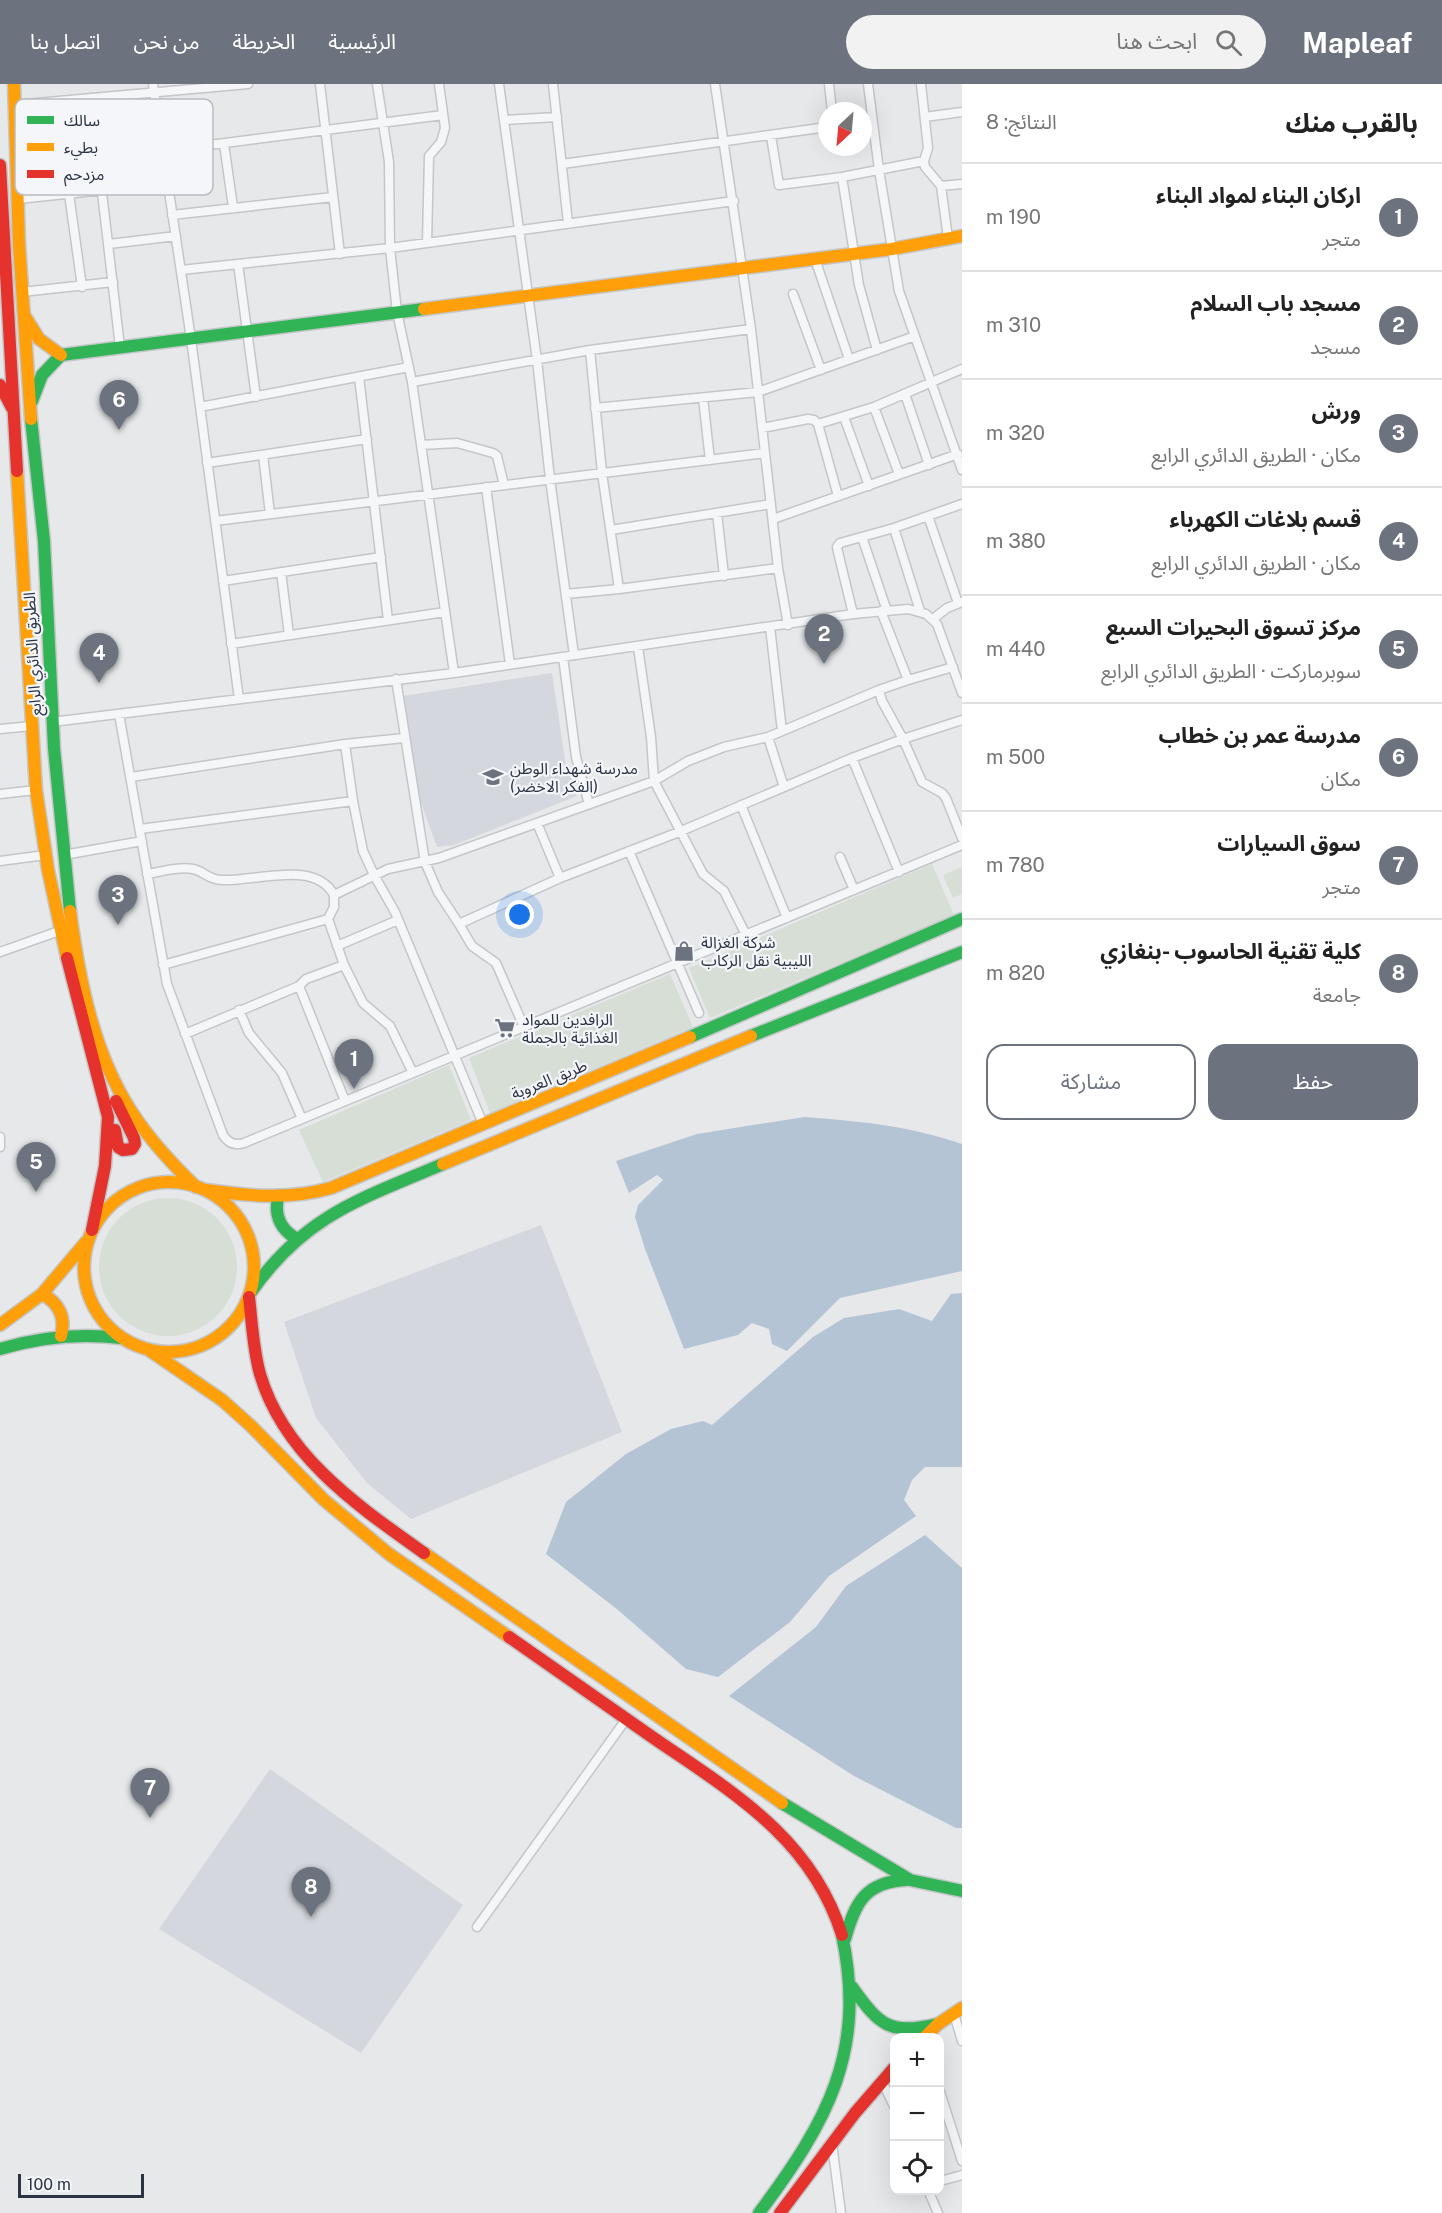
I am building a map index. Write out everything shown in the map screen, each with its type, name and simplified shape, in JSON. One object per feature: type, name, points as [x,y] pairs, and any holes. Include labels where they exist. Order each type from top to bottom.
[{"type":"main road","name":"الطريق الدائري الرابع","points":[[14,84],[15,123]]},
{"type":"main road","name":"الطريق الدائري الرابع","points":[[0,165],[1,220],[36,790],[59,931],[107,1109],[109,1141],[90,1235]]},
{"type":"main road","name":"الطريق الدائري الرابع","points":[[18,195],[23,312],[44,538],[52,722],[64,855],[84,987],[108,1069],[122,1097],[147,1136],[201,1189]]},
{"type":"main road","points":[[31,410],[33,394],[40,379],[61,355],[742,269],[892,249],[962,236]]},
{"type":"main road","points":[[23,312],[39,339],[61,355]]},
{"type":"main road","points":[[0,341],[8,322]]},
{"type":"main road","points":[[0,385],[13,412]]},
{"type":"main road","name":"طريق العروبة","points":[[201,1189],[278,1198],[311,1195],[331,1188],[746,1015],[962,919]]},
{"type":"main road","points":[[149,1350],[168,1352],[187,1350],[213,1340],[235,1322],[267,1269],[297,1239],[327,1216],[362,1198],[725,1047],[962,952]]},
{"type":"main road","points":[[107,1109],[114,1125],[117,1144],[123,1150],[129,1150],[135,1144],[134,1138],[117,1104],[108,1069]]},
{"type":"main road","points":[[0,1325],[20,1313],[42,1294],[90,1235],[110,1206],[136,1189],[166,1182],[201,1189],[230,1208],[247,1233],[254,1262],[250,1294],[255,1353],[269,1400],[294,1442],[329,1479],[399,1535],[745,1779],[833,1836],[910,1880]]},
{"type":"main road","points":[[278,1198],[276,1209],[280,1225],[288,1234],[297,1239]]},
{"type":"main road","points":[[90,1235],[84,1270],[87,1290],[100,1317],[122,1338]]},
{"type":"main road","points":[[42,1294],[51,1299],[61,1311],[63,1326],[61,1336]]},
{"type":"main road","points":[[0,1349],[61,1336],[122,1338],[149,1350],[191,1376],[251,1426],[310,1487],[374,1542],[728,1789],[758,1812],[800,1855],[824,1890],[845,1939],[852,1987],[847,2042],[832,2097],[809,2141],[759,2213]]},
{"type":"main road","points":[[845,1939],[852,1914],[864,1895],[885,1881],[910,1880],[962,1891]]},
{"type":"main road","points":[[852,1987],[868,2010],[885,2025],[906,2031],[938,2024]]},
{"type":"main road","points":[[928,2033],[958,2011]]},
{"type":"main road","points":[[780,2213],[855,2113],[890,2072]]},
{"type":"street","points":[[80,99],[154,88],[248,84]]},
{"type":"street","points":[[320,84],[340,254]]},
{"type":"street","points":[[377,84],[389,162],[390,249],[397,312],[412,382],[454,673]]},
{"type":"street","points":[[427,243],[428,160],[444,135],[439,84]]},
{"type":"street","points":[[499,84],[574,656]]},
{"type":"street","points":[[553,84],[568,223]]},
{"type":"street","points":[[716,84],[734,201],[778,568],[788,625]]},
{"type":"street","points":[[829,84],[831,102]]},
{"type":"street","points":[[868,84],[868,102]]},
{"type":"street","points":[[921,84],[928,148],[924,161],[929,174],[941,186],[948,238]]},
{"type":"street","points":[[926,117],[962,112]]},
{"type":"street","points":[[213,145],[443,116]]},
{"type":"street","points":[[504,120],[557,117]]},
{"type":"street","points":[[562,164],[818,128]]},
{"type":"street","points":[[771,136],[779,185],[842,177],[924,161]]},
{"type":"street","points":[[872,141],[879,170],[899,291],[962,470]]},
{"type":"street","points":[[224,144],[233,207]]},
{"type":"street","points":[[842,177],[859,285],[877,350]]},
{"type":"street","points":[[941,186],[962,184]]},
{"type":"street","points":[[18,200],[60,195]]},
{"type":"street","points":[[69,195],[82,287]]},
{"type":"street","points":[[104,195],[120,347]]},
{"type":"street","points":[[169,195],[191,339],[239,699]]},
{"type":"street","points":[[172,215],[333,197]]},
{"type":"street","points":[[180,270],[390,249],[734,201]]},
{"type":"street","points":[[109,244],[176,236]]},
{"type":"street","points":[[815,259],[849,359]]},
{"type":"street","points":[[238,264],[256,397]]},
{"type":"street","points":[[22,292],[113,282]]},
{"type":"street","points":[[793,294],[821,370]]},
{"type":"street","points":[[412,382],[590,350],[751,330]]},
{"type":"street","points":[[595,408],[758,392],[915,336]]},
{"type":"street","points":[[590,350],[602,473],[619,589]]},
{"type":"street","points":[[200,407],[409,367]]},
{"type":"street","points":[[818,424],[874,406],[931,384],[962,369]]},
{"type":"street","points":[[359,377],[388,620]]},
{"type":"street","points":[[905,394],[929,465]]},
{"type":"street","points":[[703,398],[710,460]]},
{"type":"street","points":[[874,406],[899,474]]},
{"type":"street","points":[[844,417],[869,486]]},
{"type":"street","points":[[762,428],[808,419],[814,420],[818,424],[838,496]]},
{"type":"street","points":[[207,463],[367,439]]},
{"type":"street","points":[[421,445],[457,443],[493,453],[497,456],[504,485]]},
{"type":"street","points":[[215,521],[765,453]]},
{"type":"street","points":[[773,519],[958,454]]},
{"type":"street","points":[[263,455],[270,514]]},
{"type":"street","points":[[486,487],[510,664]]},
{"type":"street","points":[[611,530],[771,504]]},
{"type":"street","points":[[853,614],[837,547],[840,543],[894,528],[962,504]]},
{"type":"street","points":[[717,513],[724,576]]},
{"type":"street","points":[[928,516],[960,603],[947,608],[933,619]]},
{"type":"street","points":[[894,528],[920,611]]},
{"type":"street","points":[[862,537],[908,680]]},
{"type":"street","points":[[223,581],[381,557]]},
{"type":"street","points":[[566,594],[778,568]]},
{"type":"street","points":[[281,572],[289,635]]},
{"type":"street","points":[[52,722],[454,673],[853,614],[908,609],[920,611],[937,624],[953,668],[959,677],[962,693]]},
{"type":"street","points":[[231,644],[445,612]]},
{"type":"street","points":[[770,627],[782,731]]},
{"type":"street","points":[[638,647],[651,737],[654,781],[704,874],[724,891],[746,935]]},
{"type":"street","points":[[563,657],[576,757],[590,804]]},
{"type":"street","points":[[334,895],[388,869],[424,862],[537,823],[654,781],[688,760],[724,747],[768,736],[879,690],[953,668]]},
{"type":"street","points":[[396,679],[424,862],[438,892],[472,946],[496,963],[524,1027]]},
{"type":"street","points":[[879,690],[882,701],[903,739],[922,782],[942,793],[946,798],[962,838]]},
{"type":"street","points":[[119,714],[169,994],[223,1135],[228,1141],[236,1144],[244,1143],[962,845]]},
{"type":"street","points":[[459,924],[560,878],[680,832],[852,758],[962,720]]},
{"type":"street","points":[[0,729],[32,726]]},
{"type":"street","points":[[768,736],[784,787]]},
{"type":"street","points":[[131,777],[345,744],[404,738]]},
{"type":"street","points":[[345,744],[363,851],[398,921],[483,1124]]},
{"type":"street","points":[[852,758],[899,872]]},
{"type":"street","points":[[0,794],[36,790]]},
{"type":"street","points":[[140,829],[353,801]]},
{"type":"street","points":[[741,805],[787,918]]},
{"type":"street","points":[[537,823],[560,878]]},
{"type":"street","points":[[64,855],[142,841]]},
{"type":"street","points":[[629,851],[699,1013]]},
{"type":"street","points":[[0,861],[45,855]]},
{"type":"street","points":[[840,857],[854,890]]},
{"type":"street","points":[[147,874],[192,868],[206,877],[223,880],[303,874],[325,883],[334,895],[334,907],[328,919],[344,965],[366,1008],[390,1026],[412,1073]]},
{"type":"street","points":[[163,965],[328,919]]},
{"type":"street","points":[[338,946],[398,921]]},
{"type":"street","points":[[0,952],[59,931]]},
{"type":"street","points":[[184,1034],[299,986],[306,979],[344,965]]},
{"type":"street","points":[[299,986],[345,1101]]},
{"type":"street","points":[[239,1011],[249,1033],[282,1073],[302,1119]]},
{"type":"street","points":[[0,1137],[0,1147]]},
{"type":"street","points":[[477,1928],[627,1718]]},
{"type":"street","points":[[958,2011],[962,2041]]},
{"type":"street","points":[[882,2081],[890,2098]]},
{"type":"street","points":[[944,2107],[962,2161]]},
{"type":"street","points":[[832,2144],[841,2213]]},
{"type":"street","points":[[944,2180],[962,2175]]},
{"type":"street","points":[[930,2195],[938,2213]]},
{"type":"shaded area","name":"مدرسة شهداء الوطن (الفكر الاخضر)","points":[[552,673],[565,760],[577,796],[454,845],[437,847],[418,794],[403,696]]},
{"type":"shaded area","points":[[932,864],[954,915],[710,1018],[689,968]]},
{"type":"shaded area","points":[[962,867],[962,894],[953,898],[943,875]]},
{"type":"shaded area","points":[[670,974],[693,1027],[490,1113],[469,1058]]},
{"type":"shaded area","points":[[449,1065],[471,1120],[323,1182],[299,1130]]},
{"type":"shaded area","points":[[168,1198],[194,1204],[206,1210],[216,1219],[225,1229],[231,1241],[237,1267],[231,1293],[225,1305],[216,1315],[206,1324],[194,1330],[168,1336],[142,1330],[130,1324],[120,1315],[111,1305],[105,1293],[99,1267],[105,1241],[111,1229],[120,1219],[130,1210],[142,1204]]},
{"type":"shaded area","points":[[541,1225],[622,1432],[411,1519],[367,1483],[316,1418],[284,1322]]},
{"type":"shaded area","points":[[270,1769],[463,1905],[361,2053],[159,1929]]},
{"type":"water","points":[[804,1117],[884,1125],[962,1144],[962,1271],[840,1298],[787,1351],[772,1344],[769,1329],[752,1323],[738,1335],[684,1349],[635,1217],[638,1205],[663,1180],[657,1175],[629,1193],[616,1161],[697,1134]]},
{"type":"water","points":[[962,1293],[962,1467],[925,1467],[912,1480],[904,1500],[916,1516],[829,1576],[790,1622],[718,1677],[686,1669],[618,1610],[546,1554],[566,1502],[626,1454],[671,1429],[703,1421],[712,1425],[813,1337],[844,1318],[899,1309],[932,1321],[951,1294]]},
{"type":"water","points":[[925,1535],[962,1568],[962,1828],[956,1828],[854,1776],[729,1696],[816,1627],[846,1586]]},
{"type":"traffic: fast","points":[[32,401],[42,375],[61,355],[424,309]]},
{"type":"traffic: fast","points":[[31,419],[44,541],[54,748],[70,911]]},
{"type":"traffic: fast","points":[[690,1037],[962,919]]},
{"type":"traffic: fast","points":[[751,1036],[962,952]]},
{"type":"traffic: fast","points":[[251,1292],[292,1244],[336,1212],[443,1164]]},
{"type":"traffic: fast","points":[[278,1198],[277,1211],[280,1222],[297,1239]]},
{"type":"traffic: fast","points":[[0,1349],[60,1337],[121,1338]]},
{"type":"traffic: fast","points":[[782,1803],[910,1880],[962,1891]]},
{"type":"traffic: fast","points":[[845,1939],[858,1905],[871,1890],[881,1885],[906,1880]]},
{"type":"traffic: fast","points":[[759,2213],[804,2148],[822,2116],[835,2084],[845,2050],[849,2015],[848,1977],[842,1935]]},
{"type":"traffic: fast","points":[[852,1987],[870,2011],[887,2024],[908,2028],[938,2024]]},
{"type":"traffic: slow","points":[[14,84],[15,116]]},
{"type":"traffic: slow","points":[[17,195],[31,419]]},
{"type":"traffic: slow","points":[[424,309],[892,249],[962,236]]},
{"type":"traffic: slow","points":[[24,315],[39,339],[61,355]]},
{"type":"traffic: slow","points":[[17,471],[36,790],[48,870],[67,958]]},
{"type":"traffic: slow","points":[[70,911],[83,989],[97,1040],[107,1064],[118,1088],[138,1121],[161,1151],[196,1187]]},
{"type":"traffic: slow","points":[[443,1164],[751,1036]]},
{"type":"traffic: slow","points":[[206,1190],[269,1196],[300,1194],[331,1188],[690,1037]]},
{"type":"traffic: slow","points":[[169,1182],[202,1188],[229,1207],[248,1234],[254,1267],[248,1300],[229,1327],[202,1346],[169,1352],[136,1346],[109,1327],[90,1300],[84,1267],[90,1234],[109,1207],[136,1188],[169,1182]]},
{"type":"traffic: slow","points":[[0,1325],[42,1294],[86,1242]]},
{"type":"traffic: slow","points":[[42,1294],[60,1311],[63,1323],[61,1336]]},
{"type":"traffic: slow","points":[[149,1350],[222,1400],[324,1500],[389,1554],[509,1637]]},
{"type":"traffic: slow","points":[[424,1553],[782,1803]]},
{"type":"traffic: slow","points":[[929,2033],[962,2008]]},
{"type":"traffic: jam","points":[[0,165],[17,471]]},
{"type":"traffic: jam","points":[[0,385],[12,408]]},
{"type":"traffic: jam","points":[[67,958],[108,1117],[105,1166],[92,1230]]},
{"type":"traffic: jam","points":[[115,1130],[118,1147],[123,1150],[132,1149],[135,1144],[134,1138],[116,1101]]},
{"type":"traffic: jam","points":[[249,1297],[254,1346],[260,1374],[271,1403],[286,1430],[326,1477],[374,1517],[424,1553]]},
{"type":"traffic: jam","points":[[509,1637],[713,1779],[767,1821],[811,1871],[829,1901],[842,1935]]},
{"type":"traffic: jam","points":[[780,2213],[855,2113],[890,2073]]},
{"type":"place","name":"مدرسة عمر بن خطاب","points":[[119,430]]},
{"type":"place","name":"مسجد باب السلام","points":[[824,664]]},
{"type":"place","name":"قسم بلاغات الكهرباء","points":[[99,683]]},
{"type":"place","name":"مدرسة شهداء الوطن (الفكر الاخضر)","points":[[493,777]]},
{"type":"place","name":"ورش","points":[[118,925]]},
{"type":"place","name":"شركة الغزالة الليبية نقل الركاب","points":[[684,951]]},
{"type":"place","name":"الرافدين للمواد الغذائية بالجملة","points":[[505,1028]]},
{"type":"place","name":"اركان البناء لمواد البناء","points":[[354,1089]]},
{"type":"place","name":"مركز تسوق البحيرات السبع","points":[[36,1192]]},
{"type":"place","name":"سوق السيارات","points":[[150,1818]]},
{"type":"place","name":"كلية تقنية الحاسوب -بنغازي","points":[[311,1917]]}]
